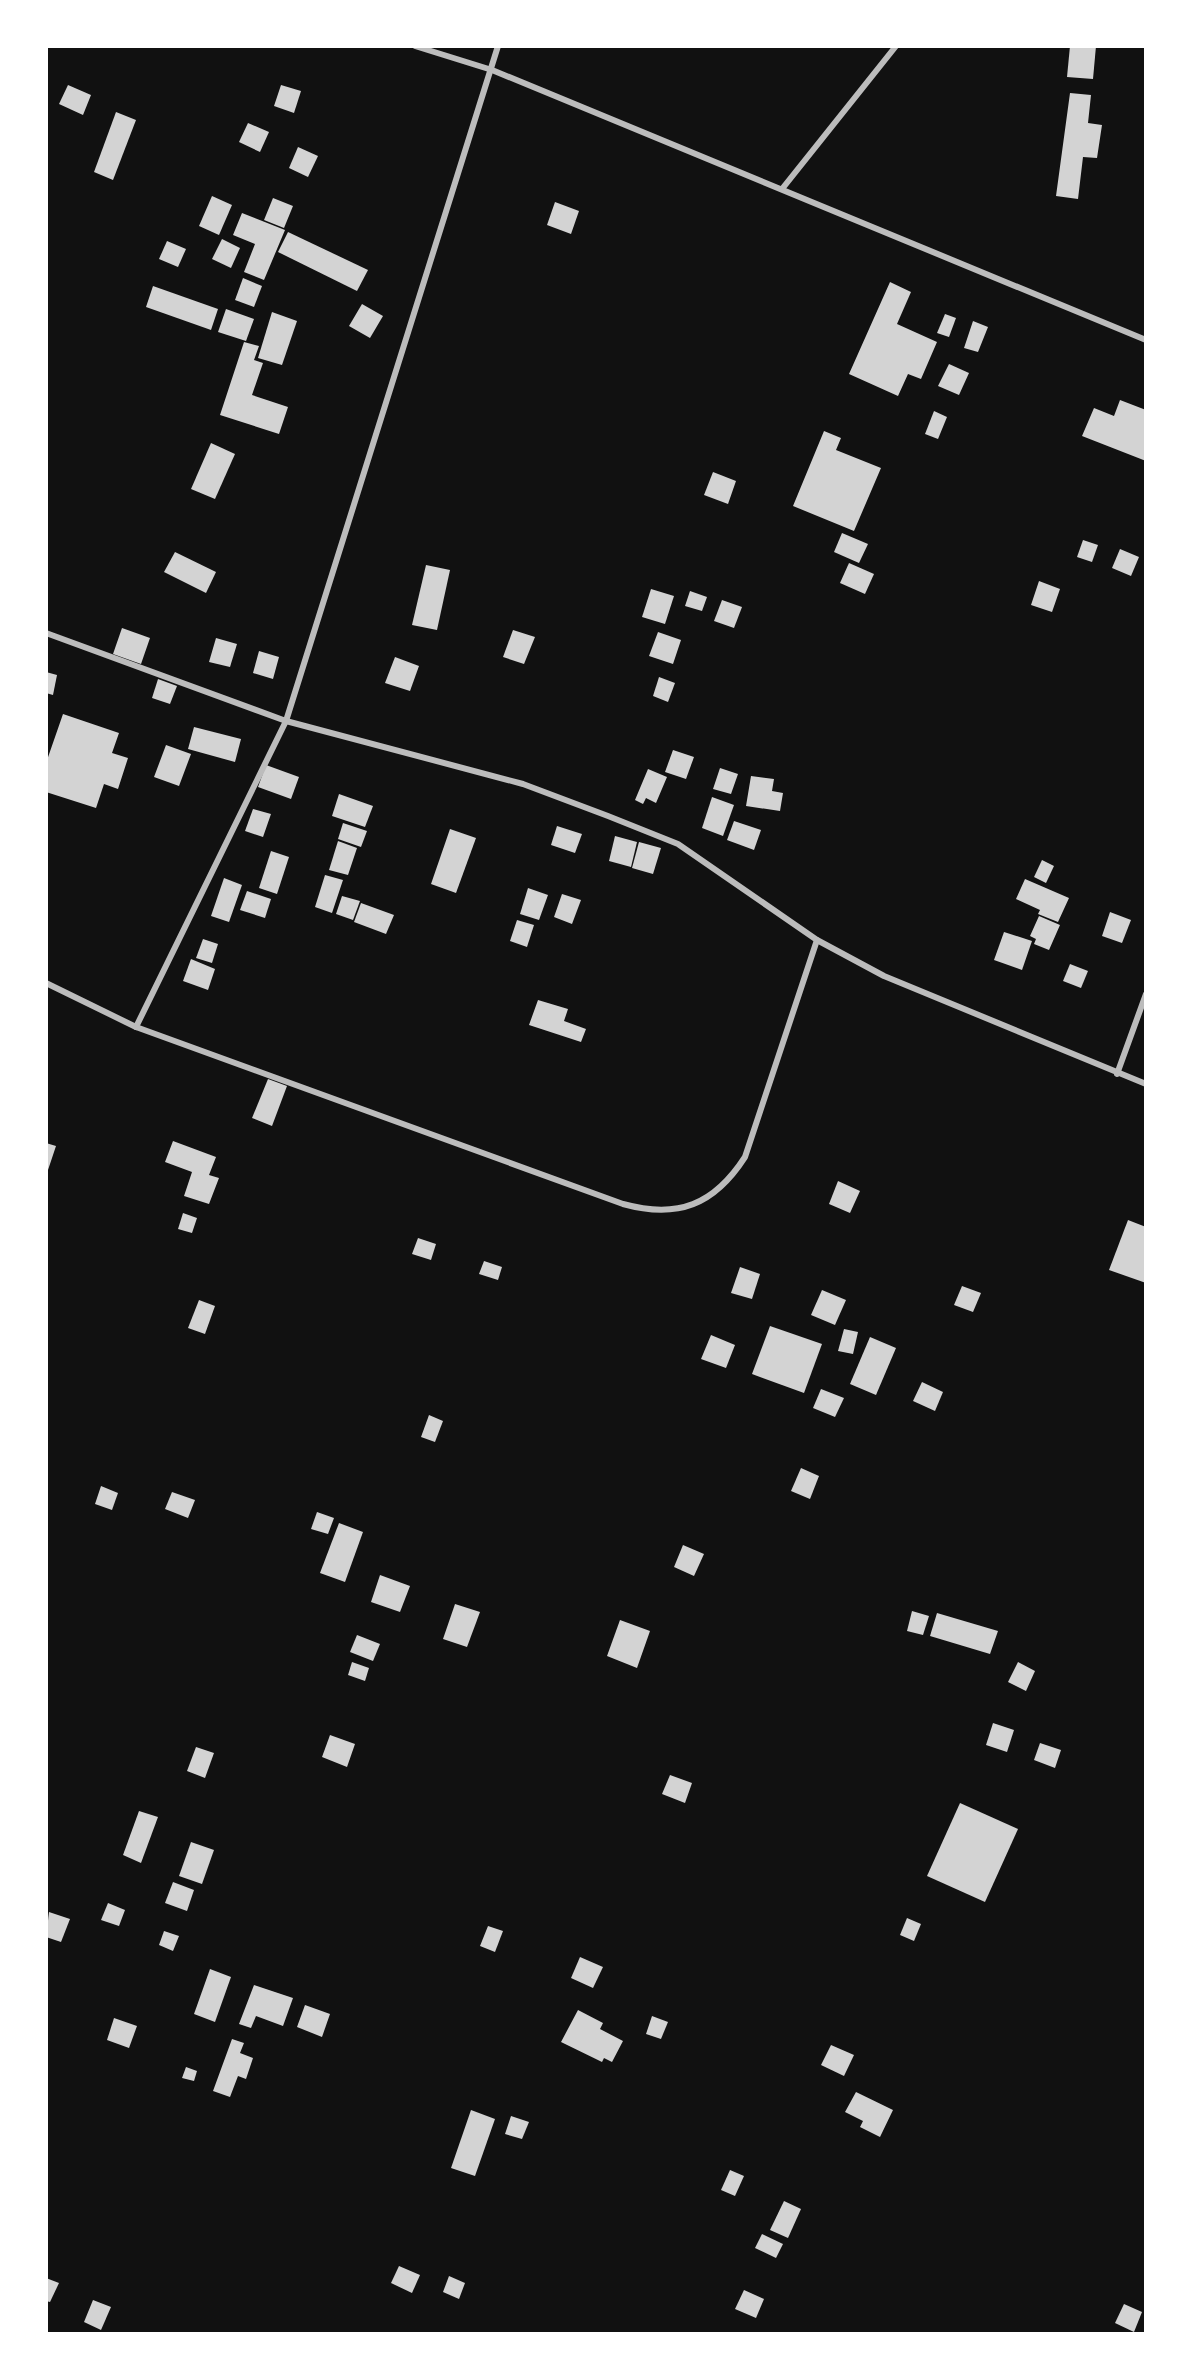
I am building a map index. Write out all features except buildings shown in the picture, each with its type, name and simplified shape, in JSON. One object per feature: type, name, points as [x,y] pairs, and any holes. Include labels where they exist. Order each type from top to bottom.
[{"type":"street","points":[[415,46],[492,70],[1146,340]]},
{"type":"street","points":[[136,1027],[286,721],[498,46]]},
{"type":"street","points":[[782,189],[896,46]]},
{"type":"street","points":[[46,633],[286,721],[523,784],[678,844],[817,940],[884,976],[1117,1074],[1146,1084]]},
{"type":"street","points":[[46,982],[136,1027],[623,1204],[646,1210],[670,1210],[693,1205],[715,1194],[732,1177],[745,1157],[817,940]]},
{"type":"street","points":[[1117,1074],[1146,994]]}]
